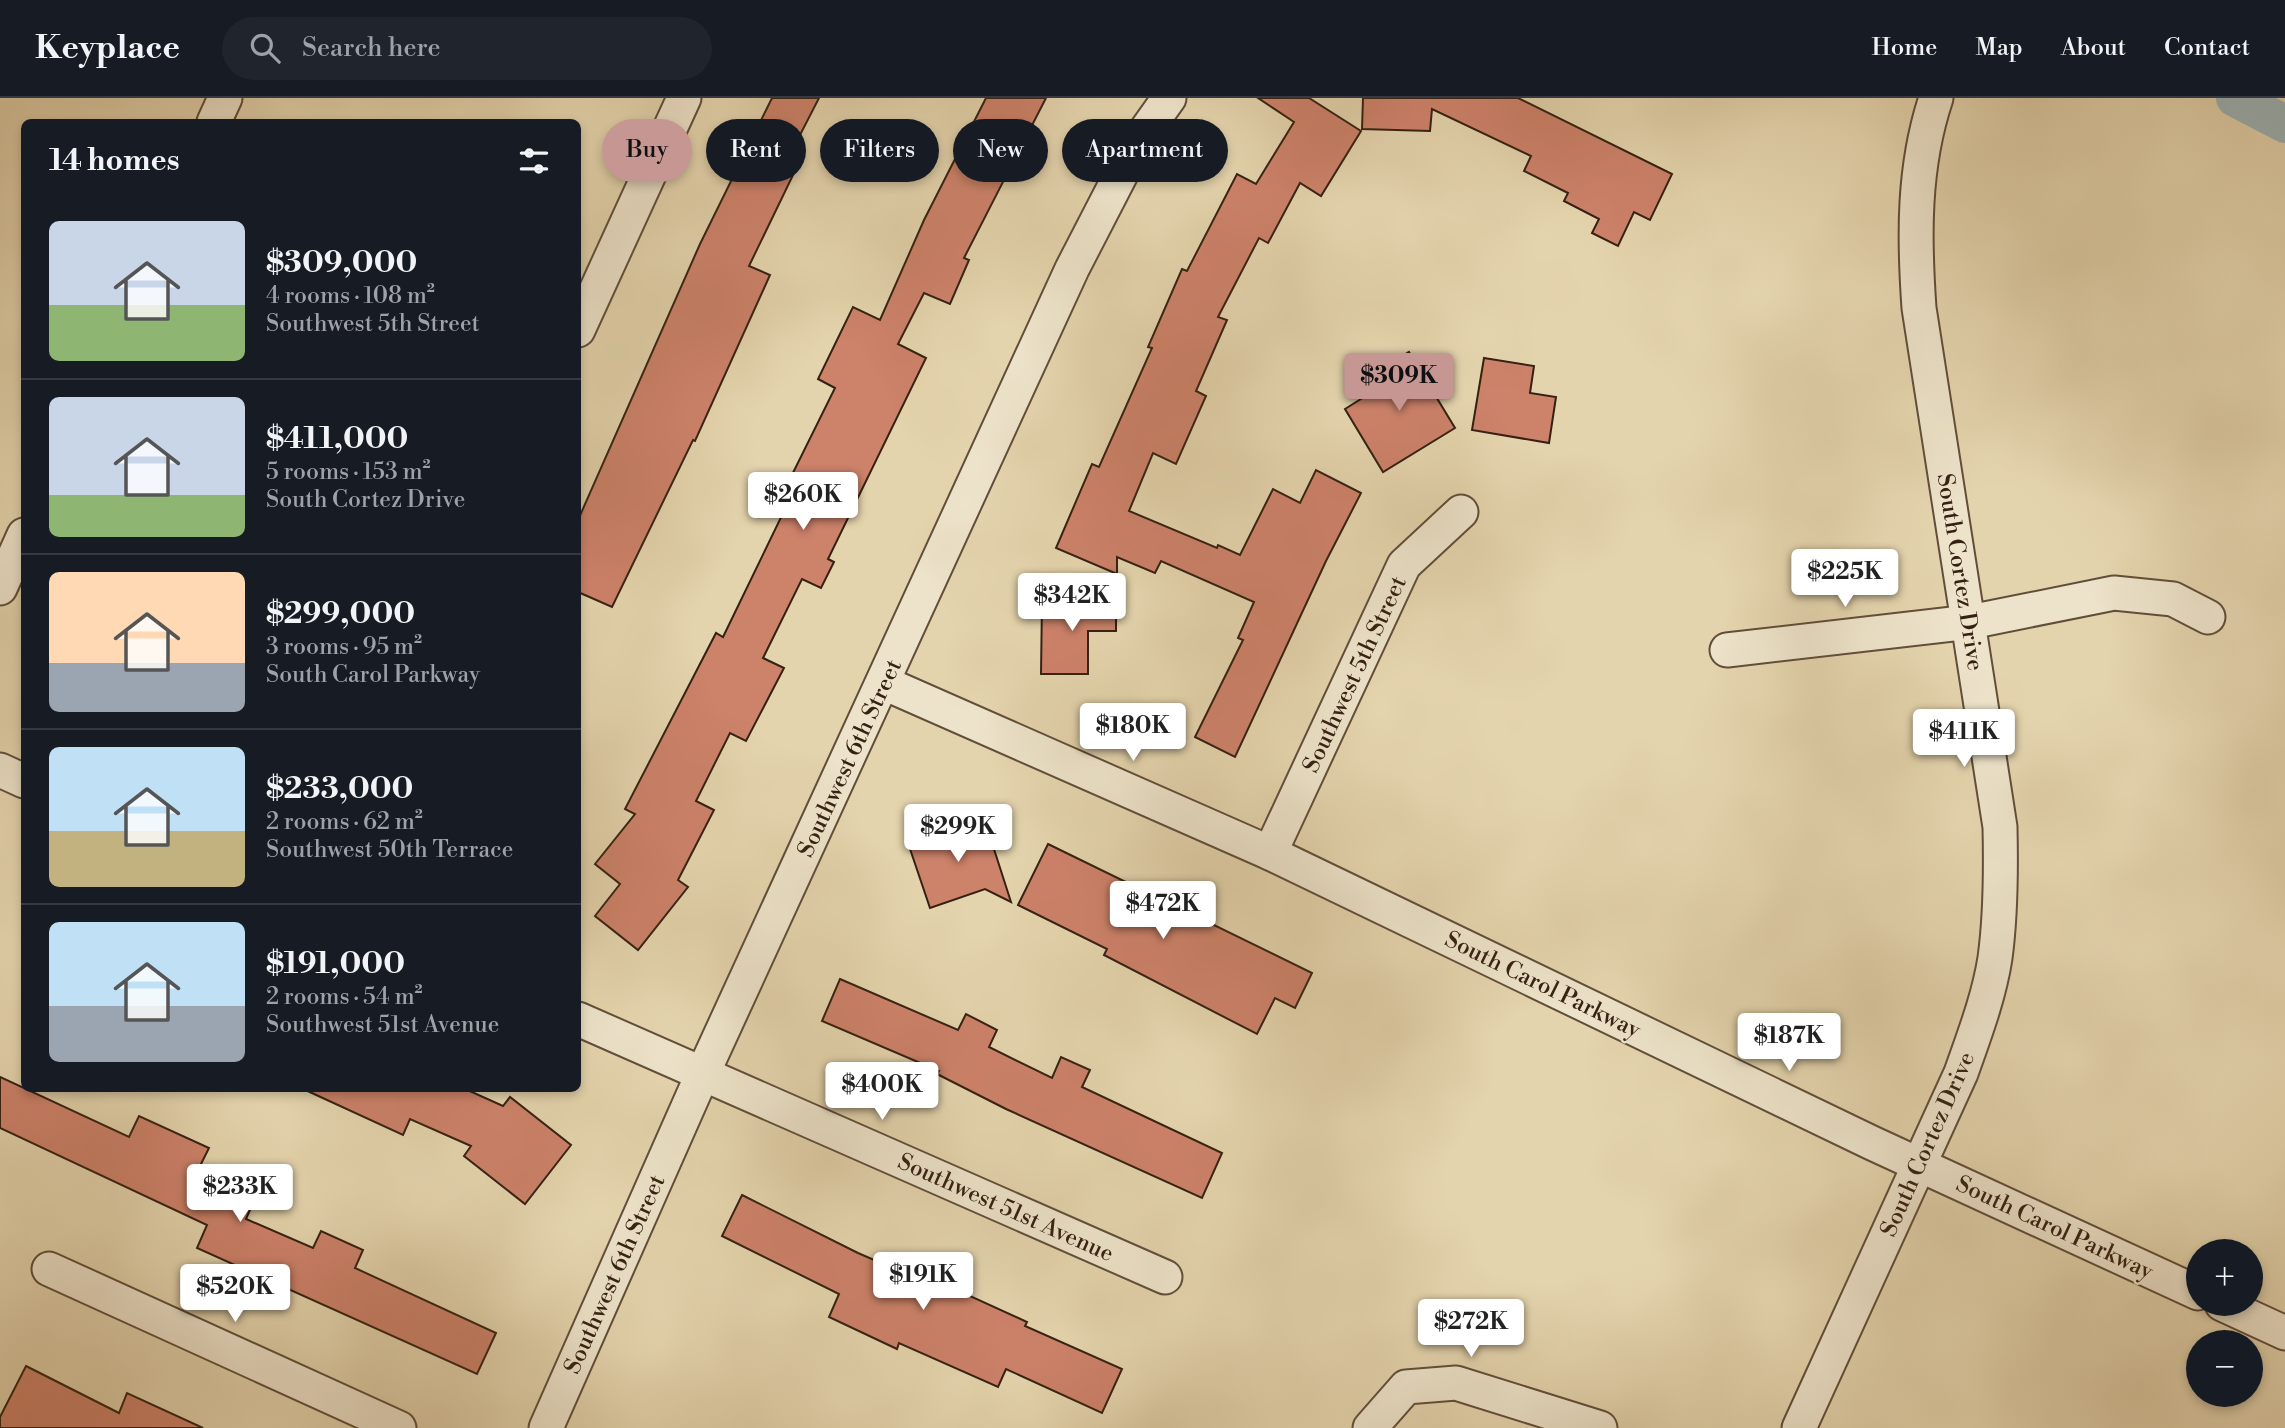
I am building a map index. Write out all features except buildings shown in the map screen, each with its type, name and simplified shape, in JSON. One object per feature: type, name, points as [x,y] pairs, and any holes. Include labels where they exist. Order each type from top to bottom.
[{"type":"street","points":[[215,119],[225,98]]},
{"type":"street","points":[[581,323],[684,98]]},
{"type":"street","name":"Southwest 6th Street","points":[[546,1428],[703,1073],[1072,269],[1137,144],[1169,98]]},
{"type":"street","name":"South Cortez Drive","points":[[1799,1428],[1957,1083],[1979,1024],[1995,960],[2001,894],[2000,827],[1918,296],[1915,246],[1918,175],[1936,98]]},
{"type":"street","name":"Southwest 5th Street","points":[[1270,853],[1404,565],[1461,512]]},
{"type":"street","points":[[0,588],[21,542]]},
{"type":"street","points":[[1727,650],[1970,622],[2115,593],[2173,599],[2208,617]]},
{"type":"street","name":"South Carol Parkway","points":[[884,683],[1270,853],[1920,1165],[2186,1287]]},
{"type":"street","points":[[0,770],[21,780]]},
{"type":"street","name":"Southwest 51st Avenue","points":[[581,1020],[1165,1277]]},
{"type":"street","points":[[49,1269],[399,1428]]},
{"type":"street","points":[[2248,1316],[2285,1333]]},
{"type":"street","points":[[1370,1428],[1406,1387],[1456,1383],[1600,1428]]},
{"type":"waterway","points":[[2235,98],[2285,124]]}]
